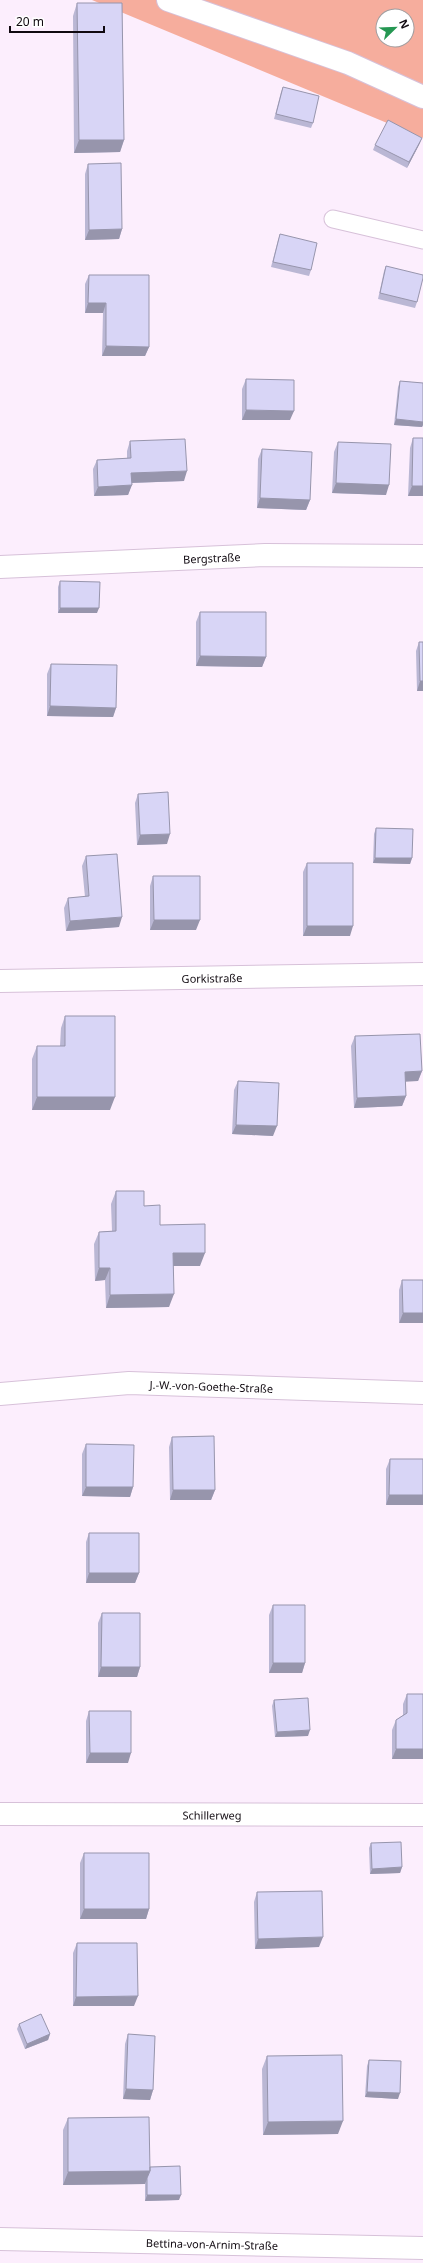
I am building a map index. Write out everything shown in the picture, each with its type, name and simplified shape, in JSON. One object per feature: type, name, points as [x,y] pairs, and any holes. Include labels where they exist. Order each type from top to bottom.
[{"type":"street","points":[[168,0],[348,63],[423,96]]},
{"type":"street","name":"Bergstraße","points":[[0,567],[265,555],[423,556]]},
{"type":"street","name":"Gorkistraße","points":[[0,981],[423,974]]},
{"type":"street","name":"J.-W.-von-Goethe-Straße","points":[[0,1394],[128,1383],[423,1393]]},
{"type":"street","name":"Schillerweg","points":[[0,1814],[423,1815]]},
{"type":"street","name":"Bettina-von-Arnim-Straße","points":[[0,2239],[423,2248]]},
{"type":"lane","points":[[333,219],[423,240]]},
{"type":"shaded area","points":[[92,0],[423,0],[423,138]]},
{"type":"building","points":[[77,3],[122,3],[124,140],[79,140]]},
{"type":"building","points":[[283,87],[319,96],[313,123],[276,114]]},
{"type":"building","points":[[388,120],[422,138],[409,162],[375,145]]},
{"type":"building","points":[[121,163],[122,229],[89,230],[88,164]]},
{"type":"building","points":[[280,234],[317,243],[311,270],[273,262]]},
{"type":"building","points":[[386,266],[423,275],[417,302],[380,293]]},
{"type":"building","points":[[89,275],[149,275],[149,347],[106,346],[106,303],[88,303]]},
{"type":"building","points":[[246,379],[294,380],[294,411],[246,410]]},
{"type":"building","points":[[400,381],[423,383],[423,422],[396,419]]},
{"type":"building","points":[[413,438],[423,438],[423,486],[412,486]]},
{"type":"building","points":[[185,439],[187,471],[131,473],[132,485],[98,487],[97,460],[131,458],[130,441]]},
{"type":"building","points":[[338,442],[391,444],[389,485],[336,483]]},
{"type":"building","points":[[262,449],[312,452],[310,500],[260,498]]},
{"type":"building","points":[[60,581],[100,582],[99,608],[60,608]]},
{"type":"building","points":[[200,612],[266,612],[266,657],[200,656]]},
{"type":"building","points":[[419,642],[423,642],[423,681],[420,681]]},
{"type":"building","points":[[51,664],[117,665],[116,708],[50,706]]},
{"type":"building","points":[[168,792],[170,834],[140,835],[138,794]]},
{"type":"building","points":[[376,828],[413,829],[412,858],[375,858]]},
{"type":"building","points":[[117,854],[122,917],[70,921],[68,898],[89,896],[86,856]]},
{"type":"building","points":[[307,863],[353,863],[353,926],[307,926]]},
{"type":"building","points":[[153,876],[200,876],[200,920],[154,920]]},
{"type":"building","points":[[65,1016],[115,1016],[115,1097],[37,1097],[37,1046],[65,1046]]},
{"type":"building","points":[[420,1034],[422,1071],[405,1072],[406,1096],[357,1098],[355,1036]]},
{"type":"building","points":[[238,1081],[279,1083],[277,1126],[236,1125]]},
{"type":"building","points":[[116,1191],[144,1191],[144,1206],[160,1205],[160,1225],[205,1224],[205,1253],[173,1253],[174,1294],[110,1295],[110,1268],[99,1268],[99,1232],[116,1231]]},
{"type":"building","points":[[402,1280],[423,1280],[423,1313],[403,1313]]},
{"type":"building","points":[[214,1436],[215,1490],[173,1490],[172,1437]]},
{"type":"building","points":[[86,1444],[134,1445],[133,1487],[86,1487]]},
{"type":"building","points":[[390,1459],[423,1459],[423,1495],[389,1495]]},
{"type":"building","points":[[89,1533],[139,1533],[139,1573],[89,1573]]},
{"type":"building","points":[[273,1605],[305,1605],[305,1663],[273,1663]]},
{"type":"building","points":[[102,1613],[140,1613],[140,1667],[101,1667]]},
{"type":"building","points":[[407,1694],[423,1694],[423,1749],[396,1749],[396,1720],[407,1713]]},
{"type":"building","points":[[308,1698],[310,1730],[277,1732],[274,1700]]},
{"type":"building","points":[[89,1711],[131,1711],[131,1753],[90,1753]]},
{"type":"building","points":[[401,1842],[402,1867],[372,1869],[371,1843]]},
{"type":"building","points":[[84,1853],[149,1853],[149,1909],[84,1909]]},
{"type":"building","points":[[322,1891],[323,1937],[258,1939],[257,1892]]},
{"type":"building","points":[[77,1943],[137,1943],[138,1996],[76,1997]]},
{"type":"building","points":[[41,2014],[50,2034],[27,2044],[19,2024]]},
{"type":"building","points":[[128,2034],[155,2036],[153,2090],[126,2089]]},
{"type":"building","points":[[342,2055],[343,2121],[268,2122],[267,2056]]},
{"type":"building","points":[[369,2060],[401,2061],[400,2093],[367,2092]]},
{"type":"building","points":[[149,2117],[150,2171],[68,2172],[68,2118]]},
{"type":"building","points":[[180,2166],[181,2195],[147,2195],[147,2178],[150,2167]]}]
